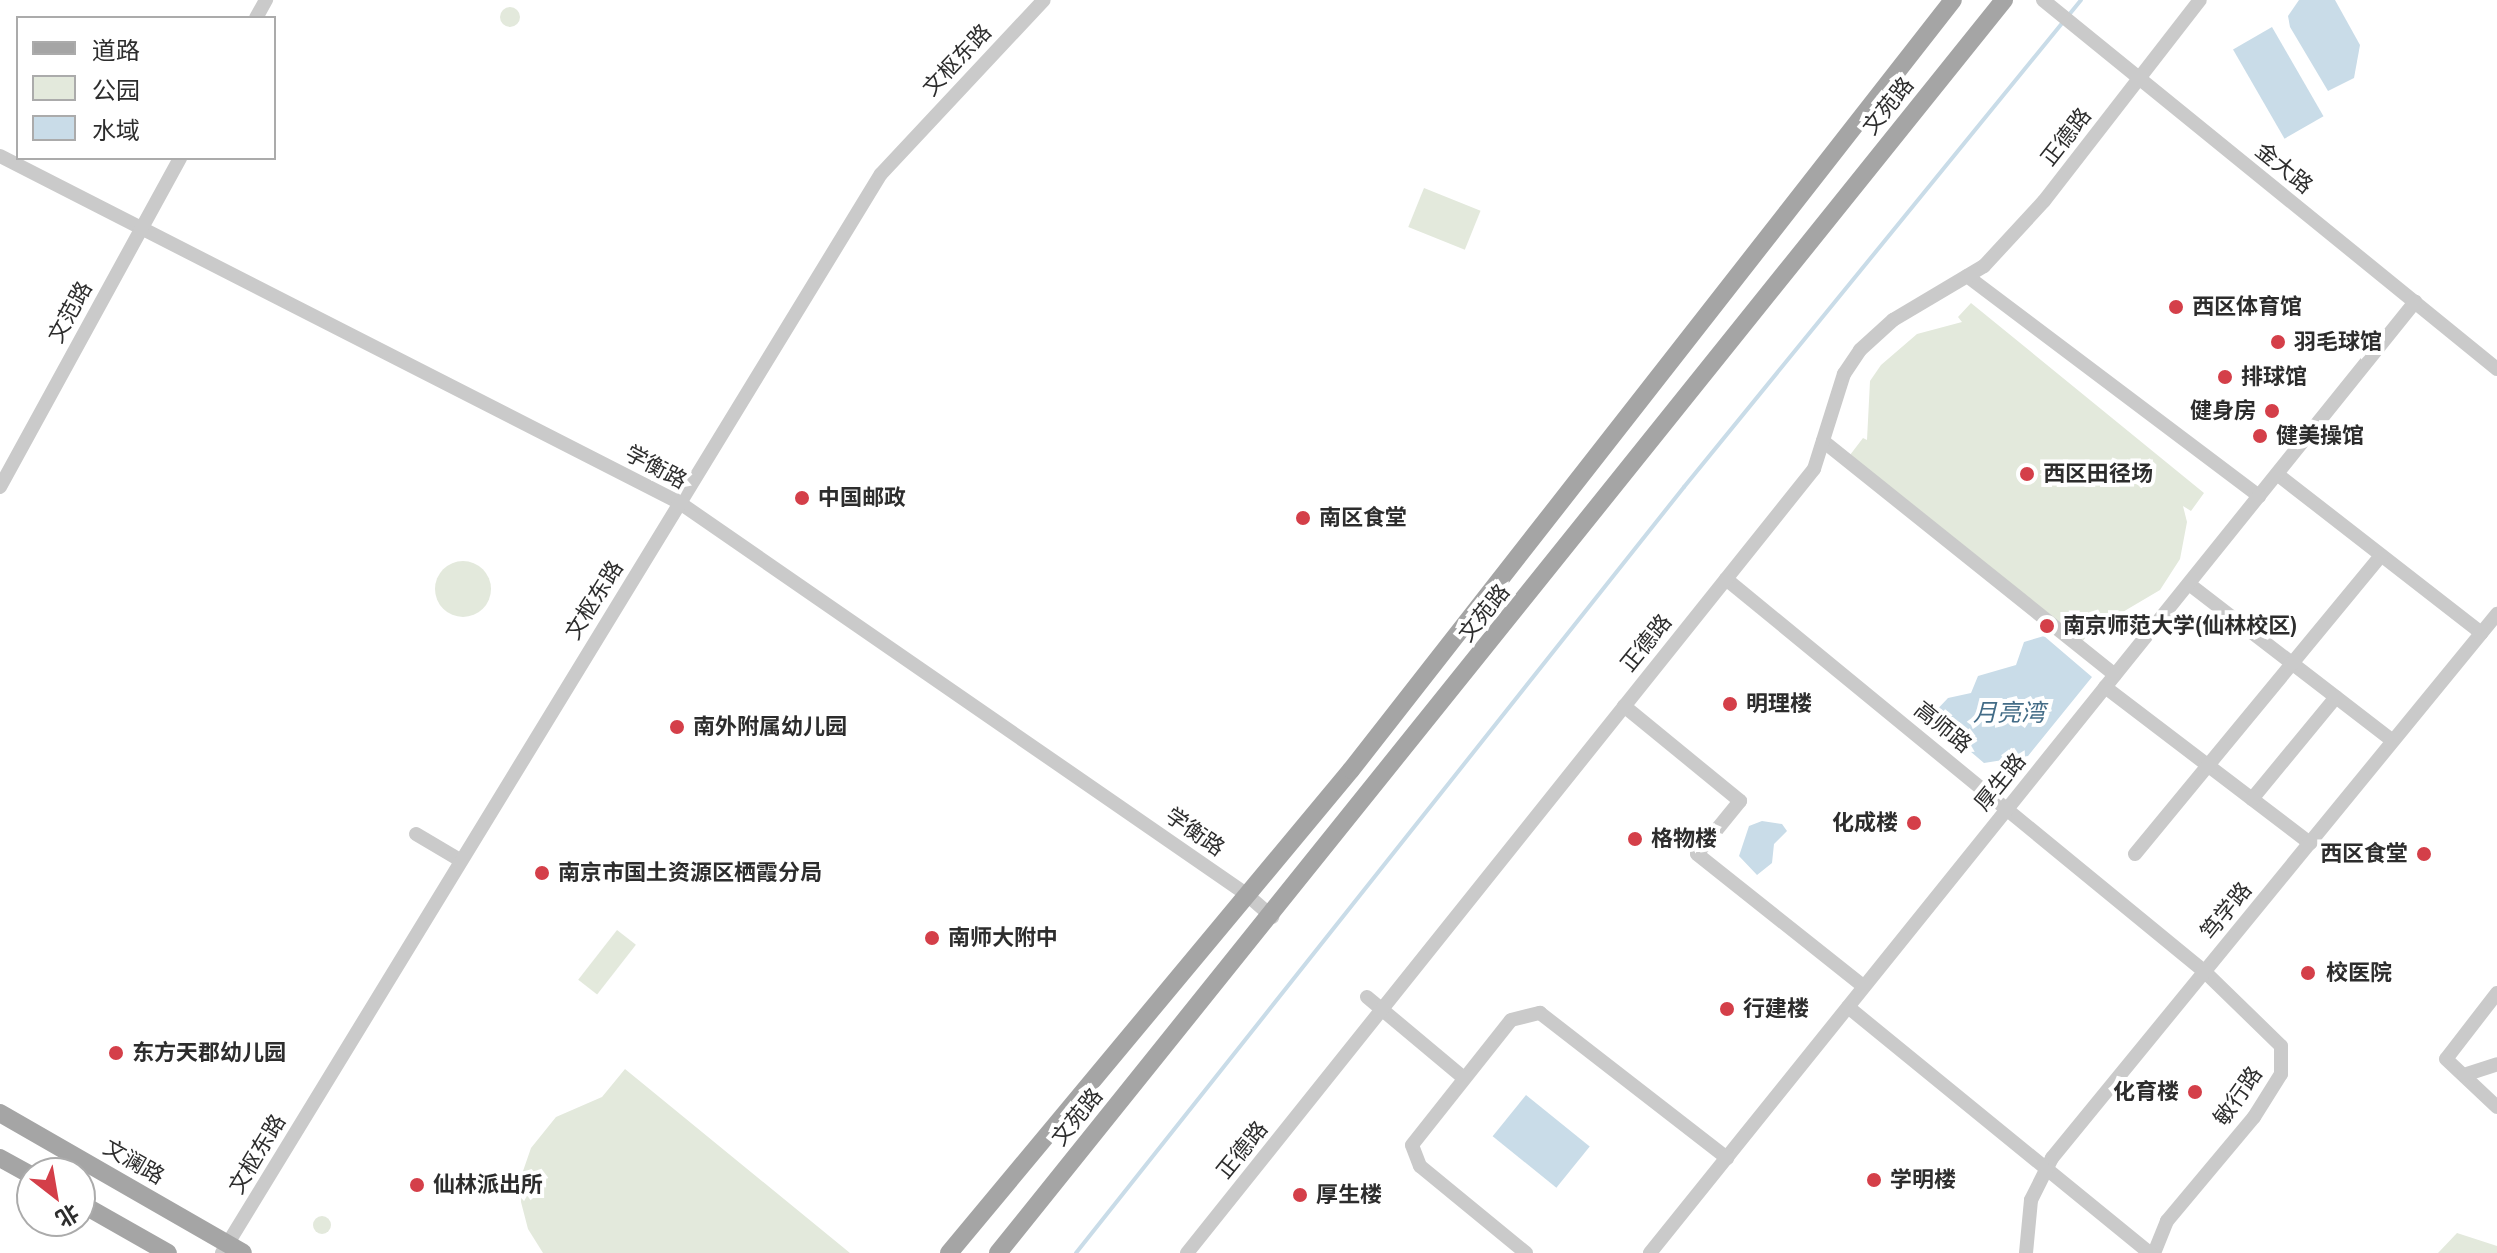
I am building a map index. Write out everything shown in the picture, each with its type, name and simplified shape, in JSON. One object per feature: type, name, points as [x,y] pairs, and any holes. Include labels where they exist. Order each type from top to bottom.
[{"type":"main road","name":"文苑路","points":[[949,1253],[1490,597],[1953,0]]},
{"type":"main road","name":"文苑路","points":[[998,1253],[1272,917],[2004,0]]},
{"type":"main road","name":"文澜路","points":[[0,1113],[231,1250]]},
{"type":"main road","points":[[96,1212],[168,1253]]},
{"type":"street","name":"文枢东路","points":[[231,1250],[460,860],[881,174],[1044,0]]},
{"type":"street","name":"金大路","points":[[2043,0],[2497,369]]},
{"type":"street","name":"正德路","points":[[1187,1253],[1814,469],[1844,374],[1860,350],[1893,320],[1984,266],[2044,201],[2200,0]]},
{"type":"street","name":"学衡路","points":[[0,156],[680,503],[1246,894],[1272,917]]},
{"type":"street","name":"文范路","points":[[0,487],[179,160]]},
{"type":"street","points":[[1967,276],[2259,496]]},
{"type":"street","name":"厚生路","points":[[1650,1253],[2415,302]]},
{"type":"street","points":[[1823,441],[2210,766],[2310,843]]},
{"type":"street","points":[[2277,474],[2481,633]]},
{"type":"street","points":[[2135,854],[2381,556]]},
{"type":"street","name":"高师路","points":[[1726,579],[2205,972]]},
{"type":"street","points":[[2189,584],[2393,741]]},
{"type":"street","name":"笃学路","points":[[2026,1253],[2031,1200],[2045,1172],[2497,614]]},
{"type":"street","points":[[2252,799],[2336,697]]},
{"type":"street","points":[[1624,706],[1740,801],[1697,854],[1864,987]]},
{"type":"street","points":[[416,834],[460,860]]},
{"type":"street","name":"敏行路","points":[[2152,1253],[2167,1221],[2254,1117],[2281,1074],[2281,1046],[2205,972]]},
{"type":"street","points":[[2497,993],[2446,1059],[2497,1107]]},
{"type":"street","points":[[1367,997],[1464,1078]]},
{"type":"street","points":[[1848,1007],[2045,1172],[2152,1253]]},
{"type":"street","points":[[1526,1253],[1420,1166],[1412,1145],[1511,1020],[1540,1013],[1727,1158]]},
{"type":"street","points":[[2464,1075],[2497,1064]]},
{"type":"green space","points":[[510,7],[517,10],[520,17],[517,24],[510,27],[503,24],[500,17],[503,10]]},
{"type":"green space","points":[[1424,188],[1481,211],[1465,250],[1408,227]]},
{"type":"green space","name":"西区田径场","points":[[1971,303],[2204,493],[2191,511],[2183,506],[2187,522],[2180,559],[2160,590],[2116,616],[2088,623],[2094,628],[2081,643],[1850,455],[1863,438],[1867,440],[1870,381],[1881,365],[1917,334],[1962,322],[1958,317]]},
{"type":"green space","points":[[463,561],[483,569],[491,589],[483,609],[463,617],[443,609],[435,589],[443,569]]},
{"type":"green space","points":[[617,930],[636,945],[597,994],[578,980]]},
{"type":"green space","points":[[625,1069],[850,1253],[543,1253],[528,1229],[521,1202],[522,1174],[531,1148],[556,1117],[602,1097]]},
{"type":"green space","points":[[318,1216],[326,1216],[331,1225],[329,1232],[318,1234],[313,1229],[313,1221]]},
{"type":"green space","points":[[2457,1233],[2497,1246],[2497,1253],[2438,1253]]},
{"type":"water","points":[[2299,0],[2335,0],[2360,45],[2354,78],[2328,91],[2290,27],[2288,16]]},
{"type":"water","points":[[2272,27],[2324,116],[2285,139],[2233,50]]},
{"type":"water","name":"月亮湾","points":[[2044,636],[2092,677],[2028,756],[1984,763],[1930,717],[1948,698],[1971,693],[1978,676],[2016,665],[2024,642]]},
{"type":"water","points":[[1762,821],[1782,824],[1787,831],[1774,844],[1772,863],[1757,875],[1739,856],[1749,826]]},
{"type":"water","points":[[1526,1095],[1590,1147],[1556,1188],[1493,1136]]},
{"type":"waterway","points":[[1076,1253],[1684,487],[2081,0]]},
{"type":"place","name":"西区体育馆","points":[[2176,307]]},
{"type":"place","name":"羽毛球馆","points":[[2278,342]]},
{"type":"place","name":"排球馆","points":[[2225,377]]},
{"type":"place","name":"健身房","points":[[2272,411]]},
{"type":"place","name":"健美操馆","points":[[2260,436]]},
{"type":"place","name":"西区田径场","points":[[2027,474]]},
{"type":"place","name":"中国邮政","points":[[802,498]]},
{"type":"place","name":"南区食堂","points":[[1303,518]]},
{"type":"place","name":"南京师范大学(仙林校区)","points":[[2047,626]]},
{"type":"place","name":"明理楼","points":[[1730,704]]},
{"type":"place","name":"南外附属幼儿园","points":[[677,727]]},
{"type":"place","name":"化成楼","points":[[1914,823]]},
{"type":"place","name":"格物楼","points":[[1635,839]]},
{"type":"place","name":"西区食堂","points":[[2424,854]]},
{"type":"place","name":"南京市国土资源区栖霞分局","points":[[542,873]]},
{"type":"place","name":"南师大附中","points":[[932,938]]},
{"type":"place","name":"校医院","points":[[2308,973]]},
{"type":"place","name":"行建楼","points":[[1727,1009]]},
{"type":"place","name":"东方天郡幼儿园","points":[[116,1053]]},
{"type":"place","name":"化育楼","points":[[2195,1092]]},
{"type":"place","name":"学明楼","points":[[1874,1180]]},
{"type":"place","name":"仙林派出所","points":[[417,1185]]},
{"type":"place","name":"厚生楼","points":[[1300,1195]]}]
